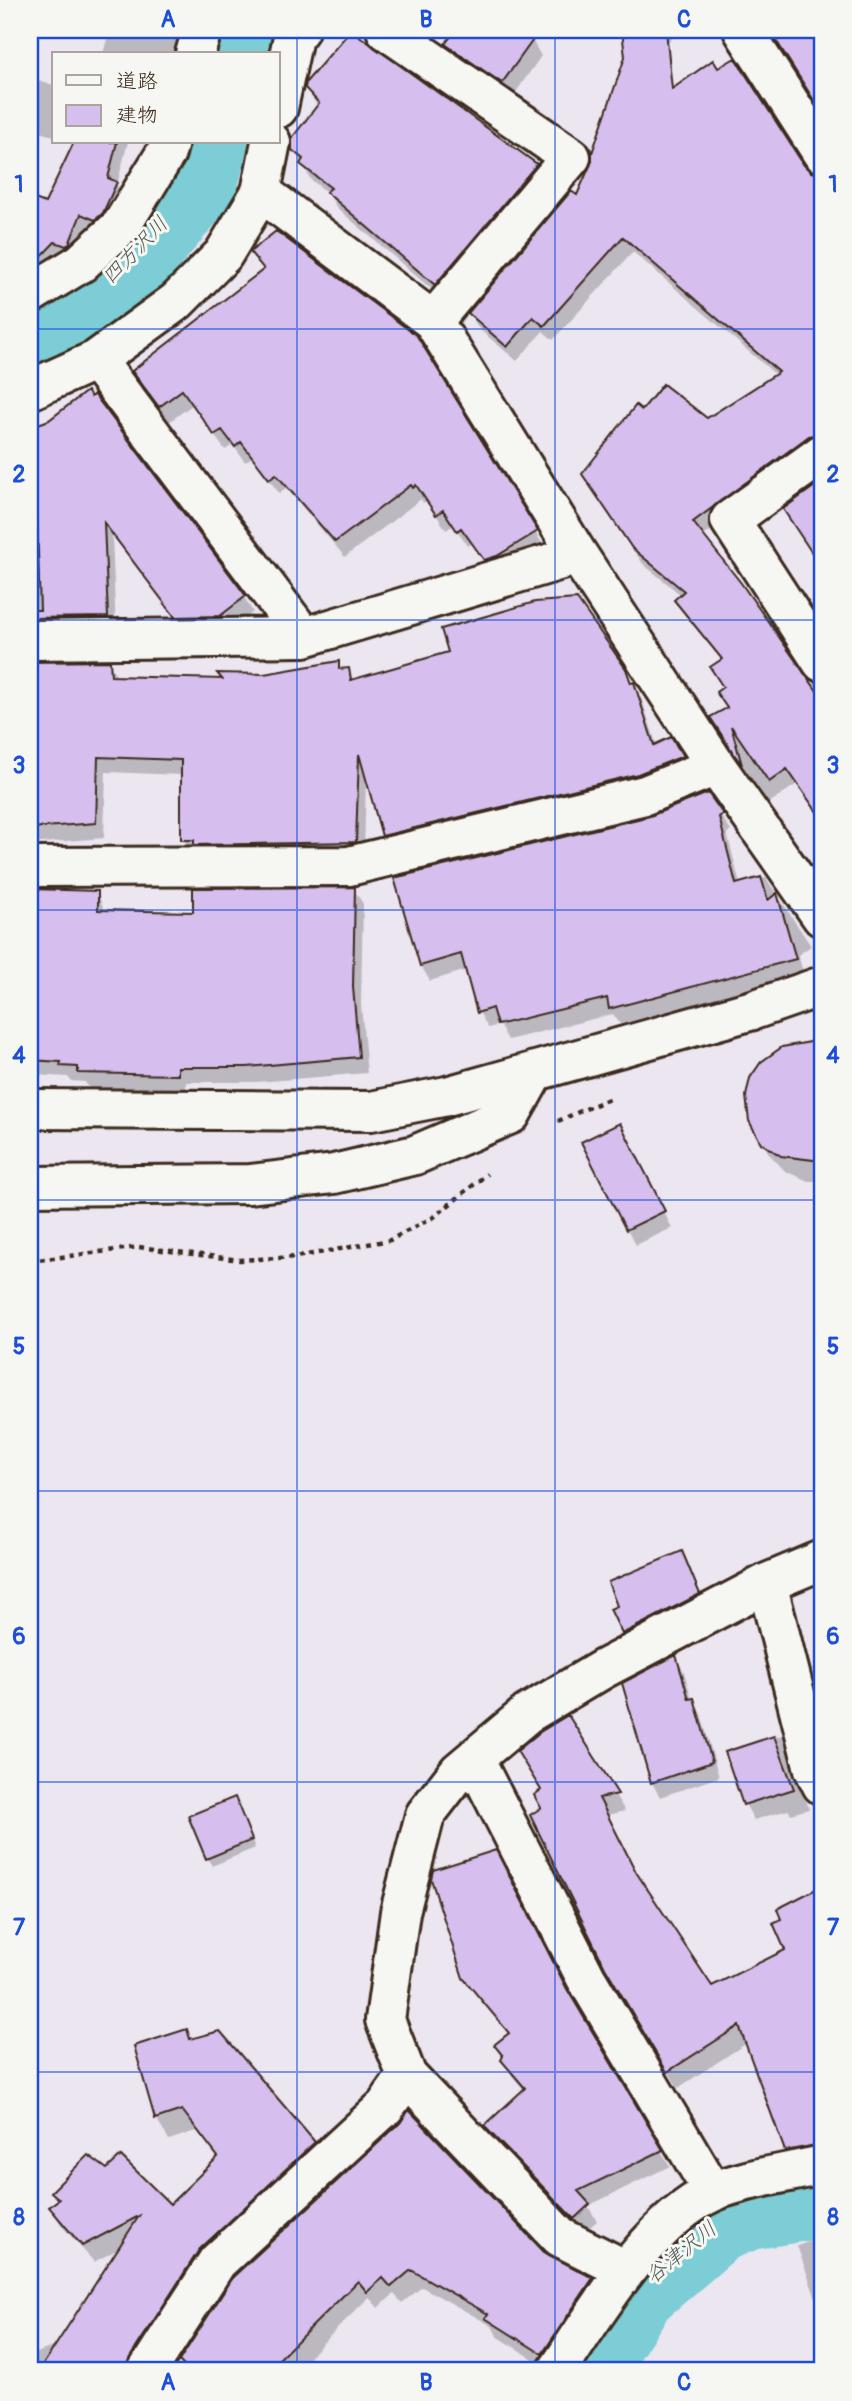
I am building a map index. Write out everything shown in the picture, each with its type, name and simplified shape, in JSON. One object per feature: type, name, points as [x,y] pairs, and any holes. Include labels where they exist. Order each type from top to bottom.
[{"type":"street","points":[[196,52],[202,30]]},
{"type":"street","points":[[280,99],[293,37],[299,30]]},
{"type":"street","points":[[386,30],[571,157],[433,321]]},
{"type":"street","points":[[743,30],[822,153]]},
{"type":"street","points":[[30,294],[81,263],[121,226],[166,153],[168,144]]},
{"type":"street","points":[[30,390],[96,360],[177,301],[223,255],[261,192],[271,144]]},
{"type":"street","points":[[261,192],[433,321],[578,555],[716,766],[822,917]]},
{"type":"street","points":[[96,360],[304,638]]},
{"type":"street","points":[[822,454],[730,520],[822,662]]},
{"type":"street","points":[[30,640],[304,638],[578,555]]},
{"type":"street","points":[[30,866],[349,866],[645,796],[716,766]]},
{"type":"street","points":[[30,1109],[370,1111],[447,1096],[753,1010],[822,986]]},
{"type":"street","points":[[30,1186],[250,1184],[334,1174],[415,1155],[511,1114],[535,1071]]},
{"type":"street","points":[[626,2270],[561,2237],[407,2076],[385,2020],[400,1912],[425,1815],[459,1771],[527,1714],[603,1669],[767,1583],[822,1560]]},
{"type":"street","points":[[767,1583],[814,1769],[822,1785]]},
{"type":"street","points":[[474,1759],[586,1978],[713,2192]]},
{"type":"street","points":[[147,2371],[217,2262],[385,2107],[407,2076]]},
{"type":"street","points":[[557,2371],[626,2270],[673,2220],[713,2192],[822,2165]]},
{"type":"building","points":[[351,30],[537,164],[435,285],[326,192],[331,188],[300,164],[303,159],[292,150],[292,138],[319,103],[305,88],[306,82]]},
{"type":"building","points":[[456,30],[540,30],[502,83],[445,44]]},
{"type":"building","points":[[622,30],[666,30],[672,89],[713,60],[718,68],[735,58],[804,165],[811,172],[822,175],[822,433],[809,436],[693,522],[741,583],[822,698],[822,819],[787,769],[769,782],[731,726],[742,765],[734,754],[710,717],[727,708],[716,692],[723,687],[710,667],[722,659],[674,600],[684,591],[632,548],[582,474],[636,405],[642,410],[663,384],[707,418],[779,372],[623,237],[544,326],[533,317],[507,347],[468,313],[571,191],[577,195],[592,161],[592,153],[625,57]]},
{"type":"building","points":[[779,30],[822,30],[822,113],[772,34]]},
{"type":"building","points":[[73,144],[116,144],[108,178],[117,182],[103,213],[95,220],[81,214],[69,244],[66,246],[55,242],[30,268],[30,197],[45,203]]},
{"type":"building","points":[[276,231],[417,336],[538,531],[497,556],[484,560],[461,528],[457,531],[443,510],[436,515],[416,485],[413,488],[411,485],[335,542],[276,474],[269,479],[241,442],[235,447],[222,430],[214,435],[182,390],[159,407],[132,371],[264,269],[250,252]]},
{"type":"building","points":[[87,391],[91,397],[94,394],[246,596],[220,616],[175,617],[104,523],[108,617],[30,618],[30,610],[40,610],[37,522],[30,525],[30,427],[49,420]]},
{"type":"building","points":[[822,481],[822,568],[783,509]]},
{"type":"building","points":[[577,599],[626,669],[631,683],[634,682],[654,745],[671,737],[683,756],[638,774],[382,836],[359,754],[356,842],[194,845],[194,840],[181,840],[181,760],[98,757],[96,823],[32,828],[34,761],[30,761],[30,662],[110,661],[111,676],[222,679],[217,673],[264,674],[339,661],[339,669],[349,668],[351,680],[448,652],[441,629],[535,602]]},
{"type":"building","points":[[708,793],[723,814],[719,817],[736,884],[761,877],[768,900],[777,893],[796,959],[609,1009],[607,998],[497,1025],[492,1008],[477,1013],[461,954],[420,966],[394,878],[650,816]]},
{"type":"building","points":[[355,887],[353,987],[359,1057],[247,1067],[178,1067],[178,1075],[78,1073],[78,1067],[60,1066],[61,1062],[30,1060],[31,889],[98,891],[98,910],[193,912],[193,888]]},
{"type":"building","points":[[822,1040],[822,1161],[781,1156],[761,1143],[749,1121],[746,1096],[750,1078],[761,1062],[782,1047]]},
{"type":"building","points":[[620,1123],[665,1211],[626,1230],[581,1142]]},
{"type":"building","points":[[682,1551],[700,1594],[622,1634],[610,1609],[617,1606],[608,1582]]},
{"type":"building","points":[[676,1655],[689,1699],[694,1698],[712,1762],[651,1783],[622,1683]]},
{"type":"building","points":[[568,1715],[618,1794],[599,1798],[636,1872],[712,1986],[785,1950],[773,1923],[781,1919],[777,1909],[822,1886],[822,2144],[785,2151],[739,2026],[667,2072],[605,1967],[530,1815],[541,1808],[534,1795],[541,1790],[517,1751],[540,1732]]},
{"type":"building","points":[[774,1736],[794,1789],[743,1805],[725,1752]]},
{"type":"building","points":[[235,1797],[252,1840],[206,1859],[188,1816]]},
{"type":"building","points":[[496,1850],[567,1989],[663,2150],[578,2191],[590,2204],[574,2219],[484,2126],[525,2088],[501,2060],[503,2056],[494,2045],[509,2033],[463,1978],[431,1879],[433,1870]]},
{"type":"building","points":[[187,2029],[190,2039],[220,2031],[315,2142],[199,2250],[129,2359],[125,2371],[39,2371],[139,2216],[82,2246],[49,2207],[59,2199],[51,2192],[88,2155],[107,2169],[121,2156],[170,2204],[218,2157],[182,2110],[155,2119],[134,2046]]},
{"type":"building","points":[[409,2110],[544,2252],[593,2278],[542,2354],[485,2318],[488,2314],[411,2270],[391,2287],[383,2278],[367,2292],[358,2281],[267,2371],[189,2371],[179,2361],[234,2276],[400,2123]]},
{"type":"waterway","name":"四方沢川","points":[[231,52],[237,30]]},
{"type":"waterway","name":"四方沢川","points":[[30,328],[77,306],[127,264],[196,182],[206,144]]},
{"type":"waterway","name":"谷津沢川","points":[[582,2371],[636,2289],[714,2222],[748,2208],[822,2196]]}]
